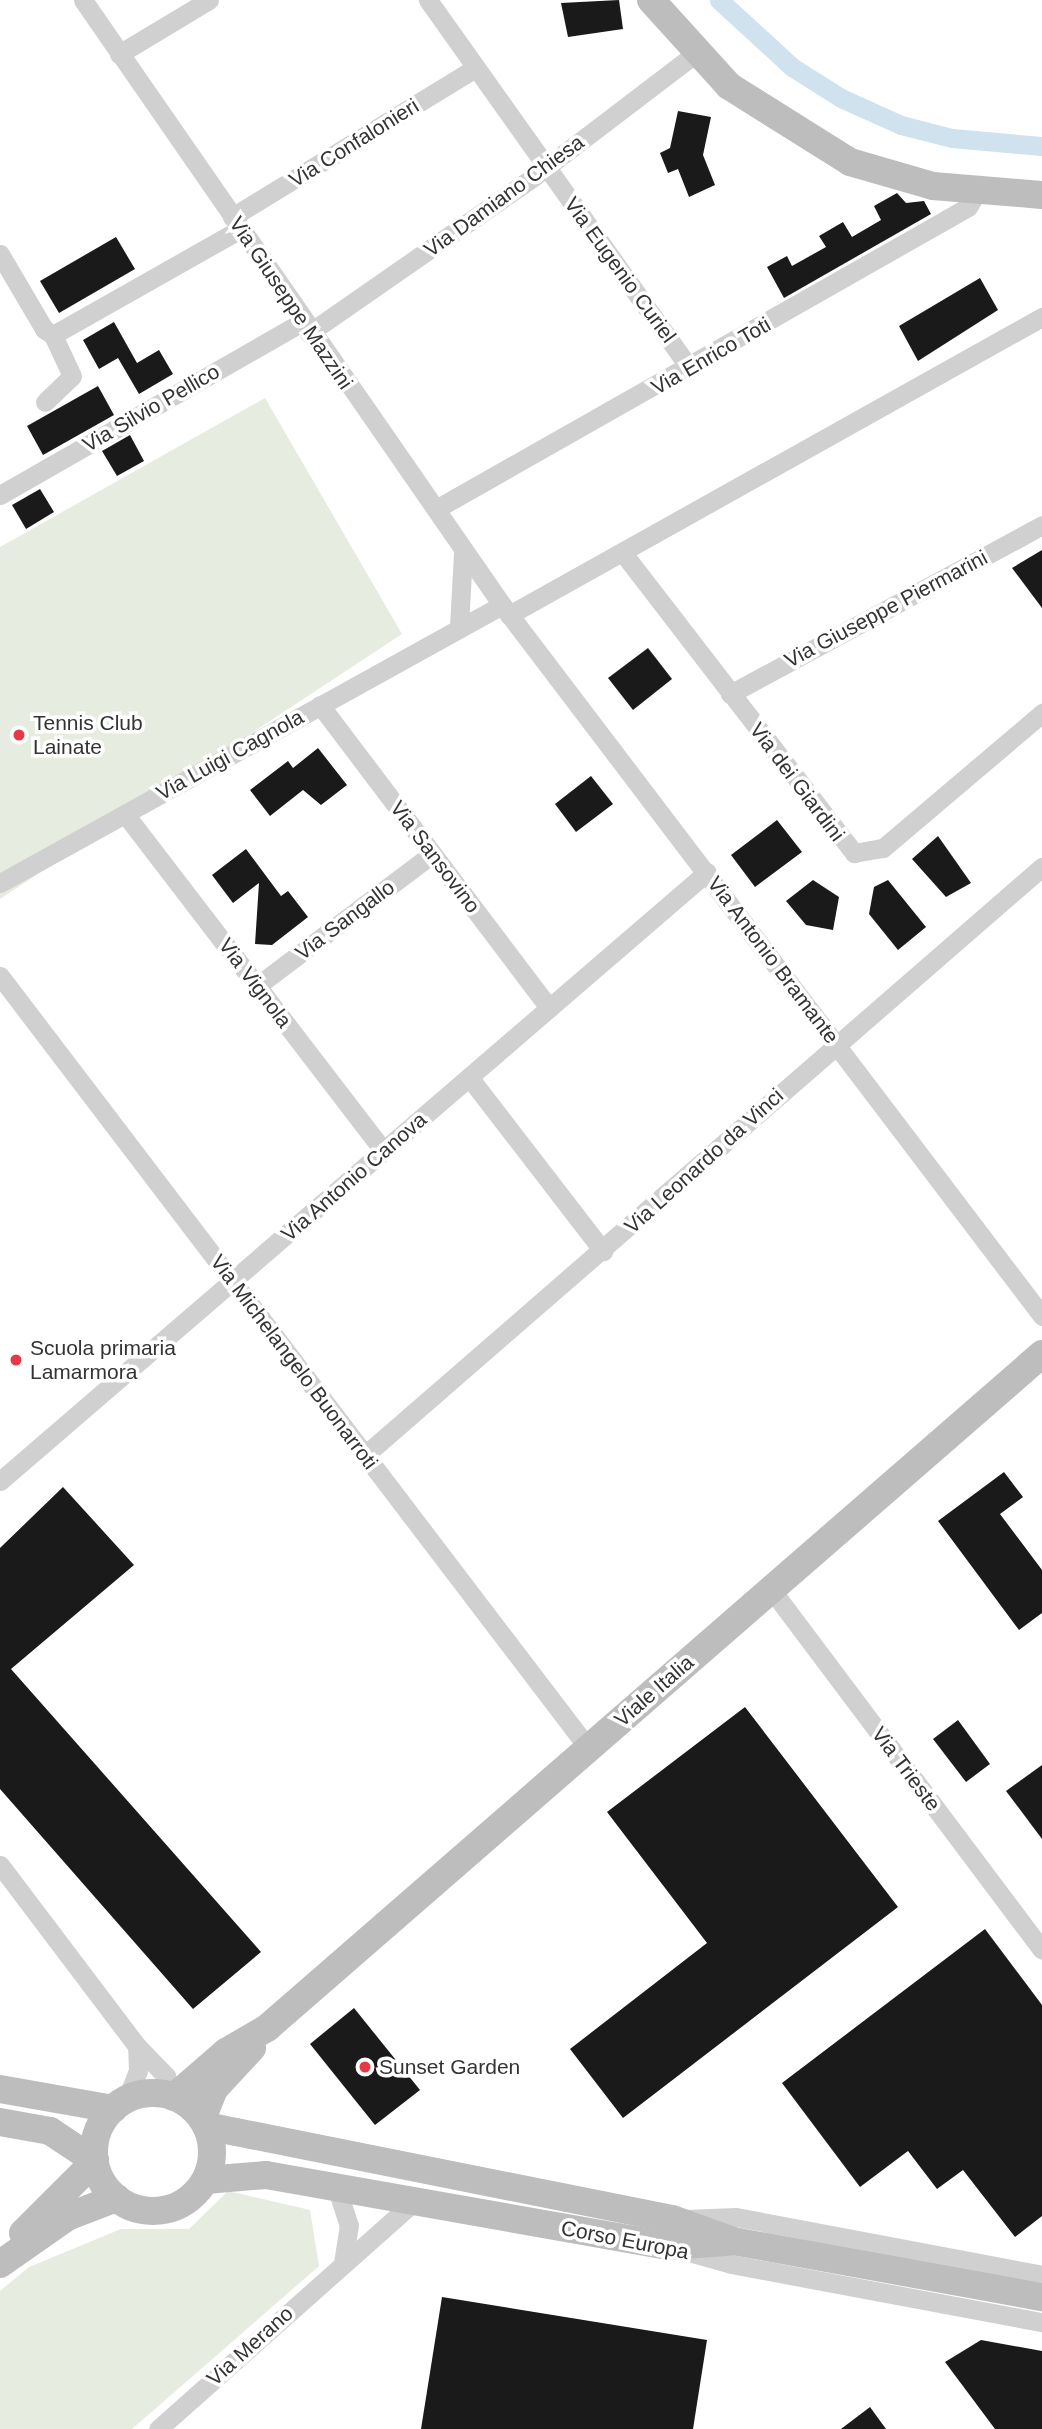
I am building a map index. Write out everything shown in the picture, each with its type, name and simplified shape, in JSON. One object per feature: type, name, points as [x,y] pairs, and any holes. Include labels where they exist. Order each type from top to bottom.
[{"type":"street","name":"Via Giuseppe Mazzini","points":[[83,0],[306,327],[505,610]]},
{"type":"street","points":[[119,54],[209,0]]},
{"type":"street","name":"Via Eugenio Curiel","points":[[428,0],[690,368]]},
{"type":"street","points":[[651,0],[695,54],[758,109],[850,162],[891,177],[977,192],[1042,195]]},
{"type":"street","name":"Via Damiano Chiesa","points":[[306,327],[547,168],[695,54]]},
{"type":"street","name":"Via Confalonieri","points":[[53,335],[236,223],[475,68]]},
{"type":"street","name":"Via Enrico Toti","points":[[436,509],[690,368],[968,207],[977,192]]},
{"type":"street","points":[[0,254],[44,329],[53,335],[72,376],[45,402]]},
{"type":"street","name":"Via Luigi Cagnola","points":[[0,883],[459,627],[505,610],[623,553],[1042,317]]},
{"type":"street","name":"Via Silvio Pellico","points":[[0,495],[306,327]]},
{"type":"street","name":"Via Giuseppe Piermarini","points":[[730,694],[1042,525]]},
{"type":"street","points":[[459,627],[466,583],[463,549]]},
{"type":"street","name":"Via dei Giardini","points":[[623,553],[845,846],[867,854],[883,848],[1042,713]]},
{"type":"street","name":"Via Antonio Bramante","points":[[505,610],[707,872],[1042,1316]]},
{"type":"street","name":"Via Sansovino","points":[[320,705],[549,1008]]},
{"type":"street","name":"Via Vignola","points":[[125,814],[384,1151]]},
{"type":"street","name":"Via Sangallo","points":[[257,986],[432,854]]},
{"type":"street","name":"Via Leonardo da Vinci","points":[[365,1455],[1042,867]]},
{"type":"street","name":"Via Antonio Canova","points":[[0,1480],[707,872]]},
{"type":"street","name":"Via Michelangelo Buonarroti","points":[[0,976],[588,1748]]},
{"type":"street","points":[[470,1077],[603,1251]]},
{"type":"street","name":"Viale Italia","points":[[204,2122],[214,2089],[267,2028],[1042,1354]]},
{"type":"street","name":"Via Trieste","points":[[771,1589],[1042,1950]]},
{"type":"street","points":[[0,1866],[137,2046],[166,2076],[173,2097],[204,2122],[212,2152],[206,2180],[196,2194],[165,2210],[148,2211],[116,2198],[95,2161],[50,2132],[0,2122]]},
{"type":"street","name":"Viale Italia","points":[[173,2097],[226,2052],[267,2028]]},
{"type":"street","points":[[0,2255],[95,2161],[96,2139],[138,2071],[137,2046]]},
{"type":"street","points":[[0,2089],[120,2104],[173,2097]]},
{"type":"street","name":"Corso Europa","points":[[204,2122],[670,2233],[730,2264],[1042,2322]]},
{"type":"street","name":"Corso Europa","points":[[206,2180],[266,2175],[414,2202],[670,2233],[736,2217],[1042,2275]]},
{"type":"street","points":[[337,2189],[349,2225],[343,2263]]},
{"type":"street","points":[[0,2264],[67,2217],[116,2198]]},
{"type":"street","name":"Via Merano","points":[[158,2429],[414,2202]]},
{"type":"street","points":[[670,2233],[733,2241],[1042,2297]]},
{"type":"shaded area","points":[[265,398],[402,634],[0,899],[0,547]]},
{"type":"shaded area","points":[[228,2191],[310,2210],[319,2266],[132,2429],[0,2429],[0,2291],[29,2267],[121,2229],[189,2229]]},
{"type":"building","points":[[619,0],[623,29],[568,37],[561,3]]},
{"type":"building","points":[[678,111],[711,117],[703,155],[715,185],[689,197],[678,169],[668,173],[660,153],[670,148]]},
{"type":"building","points":[[897,193],[906,203],[924,201],[931,214],[784,298],[767,267],[787,256],[792,266],[826,247],[819,236],[843,222],[852,237],[881,220],[874,206]]},
{"type":"building","points":[[116,237],[135,269],[59,313],[40,281]]},
{"type":"building","points":[[980,278],[998,310],[918,361],[899,326]]},
{"type":"building","points":[[114,322],[137,363],[159,350],[173,374],[139,394],[118,358],[99,369],[83,340]]},
{"type":"building","points":[[98,386],[114,415],[43,455],[27,426]]},
{"type":"building","points":[[130,435],[144,461],[117,476],[102,451]]},
{"type":"building","points":[[40,489],[54,512],[26,529],[12,505]]},
{"type":"building","points":[[1042,550],[1042,608],[1012,568]]},
{"type":"building","points":[[648,648],[672,679],[633,710],[608,678]]},
{"type":"building","points":[[318,748],[347,785],[321,805],[303,790],[270,816],[250,790],[288,761],[293,768]]},
{"type":"building","points":[[591,776],[613,804],[576,832],[555,804]]},
{"type":"building","points":[[777,820],[802,852],[755,887],[731,855]]},
{"type":"building","points":[[938,836],[971,883],[946,897],[912,859]]},
{"type":"building","points":[[246,849],[281,896],[288,891],[308,917],[272,945],[255,944],[259,883],[233,903],[212,875]]},
{"type":"building","points":[[813,880],[839,897],[833,930],[806,925],[786,901]]},
{"type":"building","points":[[888,880],[926,927],[898,950],[869,914],[874,887]]},
{"type":"building","points":[[1004,1472],[1023,1497],[1000,1514],[1042,1570],[1042,1613],[1019,1630],[938,1521]]},
{"type":"building","points":[[63,1487],[134,1565],[11,1669],[261,1952],[193,2009],[0,1789],[0,1548]]},
{"type":"building","points":[[745,1707],[898,1907],[623,2118],[570,2049],[707,1943],[607,1812]]},
{"type":"building","points":[[958,1720],[990,1764],[966,1782],[933,1739]]},
{"type":"building","points":[[1042,1765],[1042,1839],[1006,1791]]},
{"type":"building","points":[[985,1929],[1042,2005],[1042,2216],[1015,2237],[963,2170],[937,2189],[908,2151],[860,2187],[782,2083]]},
{"type":"building","points":[[354,2008],[420,2090],[375,2125],[310,2044]]},
{"type":"building","points":[[442,2297],[707,2340],[693,2429],[421,2429]]},
{"type":"building","points":[[981,2340],[1042,2351],[1042,2429],[995,2429],[945,2362]]},
{"type":"building","points":[[870,2407],[886,2429],[841,2429]]},
{"type":"waterway","points":[[719,0],[792,67],[841,98],[901,125],[952,138],[1042,146]]},
{"type":"place","name":"Tennis Club Lainate","points":[[19,735]]},
{"type":"place","name":"Scuola primaria Lamarmora","points":[[16,1360]]},
{"type":"place","name":"Sunset Garden","points":[[365,2067]]}]
